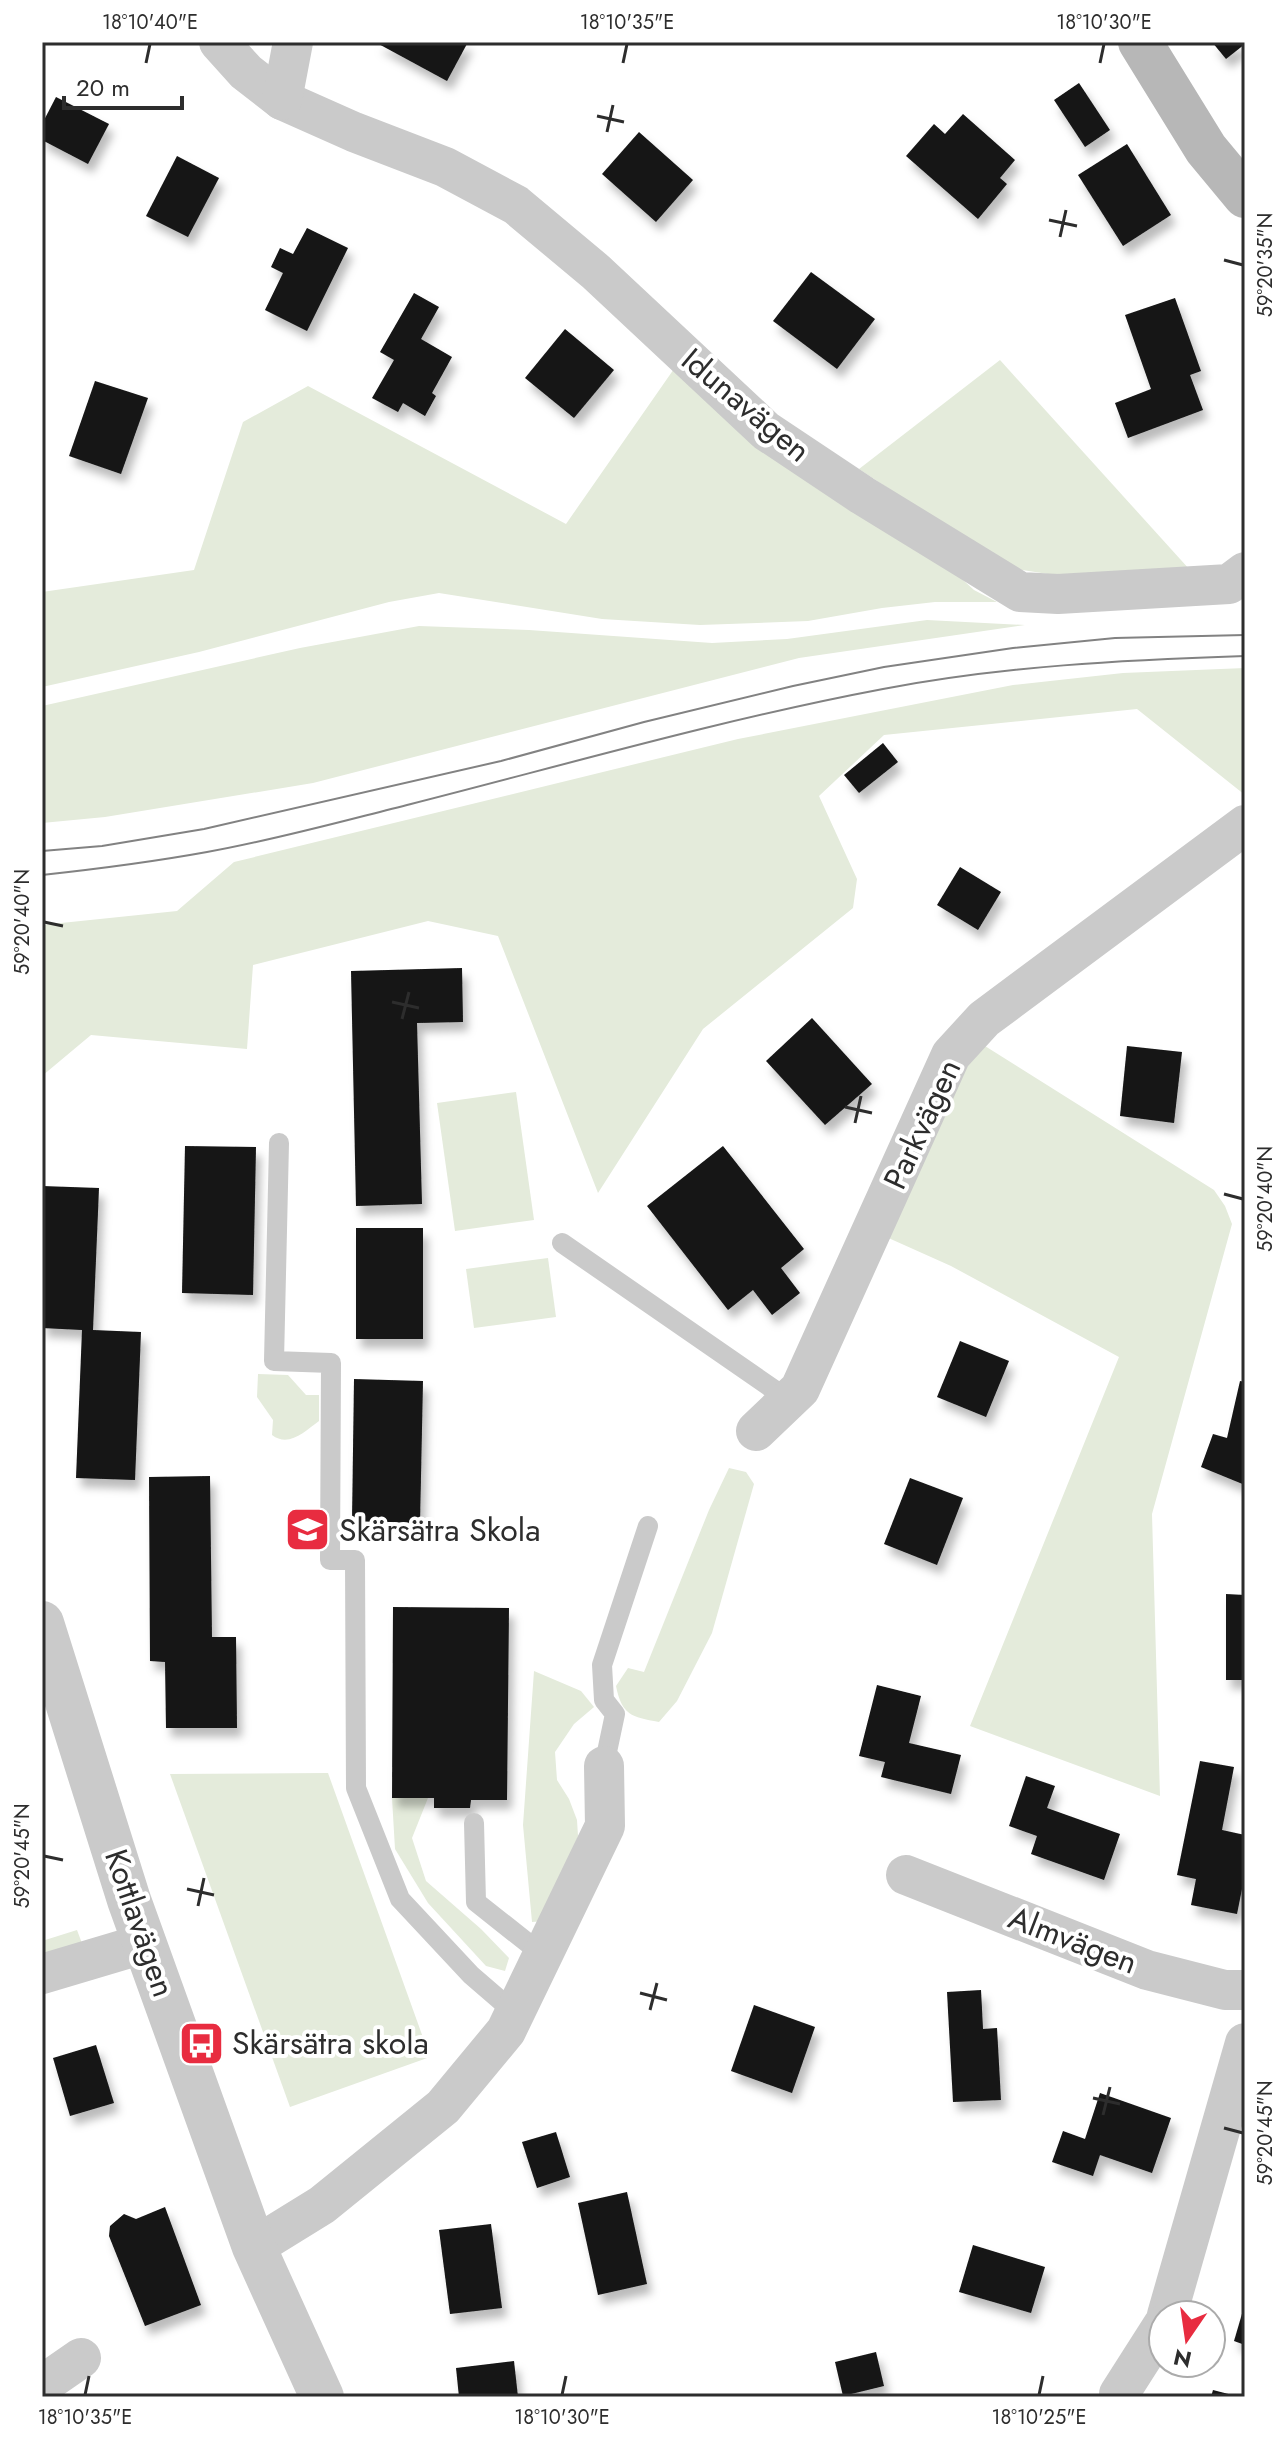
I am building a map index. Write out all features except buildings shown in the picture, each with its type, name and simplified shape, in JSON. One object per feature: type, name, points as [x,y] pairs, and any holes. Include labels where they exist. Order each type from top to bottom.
[{"type":"main road","points":[[1140,42],[1206,149],[1245,196]]},
{"type":"street","name":"Idunavägen","points":[[219,42],[246,72],[282,100],[445,167],[516,205],[596,272],[766,431],[934,541],[1020,592],[1058,594],[1229,584],[1245,572]]},
{"type":"street","points":[[282,100],[293,42]]},
{"type":"street","name":"Parkvägen","points":[[756,1431],[800,1389],[951,1055],[984,1019],[1245,825]]},
{"type":"street","name":"Kottlavägen","points":[[42,1623],[129,1900],[254,2247],[322,2397]]},
{"type":"street","points":[[254,2247],[322,2205],[443,2107],[506,2031],[605,1826],[604,1766]]},
{"type":"street","name":"Almvägen","points":[[906,1875],[1147,1970],[1225,1990],[1245,1990]]},
{"type":"street","points":[[42,1974],[146,1943]]},
{"type":"street","points":[[1172,2299],[1245,2043]]},
{"type":"street","points":[[1119,2394],[1147,2350]]},
{"type":"street","points":[[42,2385],[81,2358]]},
{"type":"lane","points":[[279,1143],[274,1361],[331,1363],[330,1560],[355,1560],[356,1788],[400,1899],[471,1975],[515,2013]]},
{"type":"lane","points":[[562,1243],[789,1400]]},
{"type":"lane","points":[[604,1766],[615,1714],[604,1700],[602,1665],[648,1526]]},
{"type":"lane","points":[[474,1823],[476,1902],[543,1955]]},
{"type":"green space","points":[[1000,360],[1190,570],[1109,576],[1048,574],[1009,568],[859,469]]},
{"type":"green space","points":[[676,366],[951,569],[974,590],[997,602],[935,602],[808,621],[700,625],[602,619],[439,593],[389,602],[199,652],[42,687],[42,592],[194,570],[243,422],[308,386],[566,524]]},
{"type":"green space","points":[[927,620],[1025,625],[799,658],[313,783],[105,817],[42,823],[42,706],[300,648],[419,626],[712,643],[787,639]]},
{"type":"green space","points":[[1245,668],[1245,795],[1137,709],[884,735],[819,796],[857,879],[853,908],[703,1029],[598,1193],[498,936],[428,921],[253,965],[247,1049],[91,1035],[42,1076],[42,925],[177,911],[234,862],[738,739],[1013,685],[1123,673]]},
{"type":"green space","points":[[977,1041],[1214,1190],[1232,1224],[1152,1514],[1160,1796],[970,1726],[1119,1357],[951,1266],[884,1236]]},
{"type":"green space","points":[[516,1092],[534,1220],[455,1231],[437,1103]]},
{"type":"green space","points":[[548,1258],[556,1317],[474,1328],[466,1269]]},
{"type":"green space","points":[[258,1374],[288,1375],[306,1395],[319,1395],[319,1421],[291,1439],[278,1439],[272,1435],[273,1420],[257,1397]]},
{"type":"green space","points":[[729,1468],[746,1472],[754,1484],[712,1633],[677,1701],[659,1722],[635,1716],[621,1703],[616,1686],[628,1668],[644,1672]]},
{"type":"green space","points":[[534,1671],[581,1691],[594,1707],[574,1724],[555,1752],[557,1780],[577,1820],[578,1836],[545,1921],[532,1922],[523,1825]]},
{"type":"green space","points":[[328,1773],[430,2057],[290,2107],[170,1774]]},
{"type":"green space","points":[[392,1798],[428,1798],[412,1838],[426,1881],[509,1958],[505,1971],[486,1966],[428,1903],[395,1849]]},
{"type":"green space","points":[[77,1930],[83,1946],[42,1961],[42,1941]]},
{"type":"tram line","points":[[42,851],[102,846],[204,829],[501,761],[644,722],[884,667],[1013,648],[1115,638],[1245,635]]},
{"type":"tram line","points":[[42,875],[166,859],[258,842],[705,728],[883,689],[1064,665],[1245,656]]},
{"type":"place","name":"Skärsätra Skola","points":[[308,1530]]},
{"type":"place","name":"Skärsätra skola","points":[[201,2043]]}]
